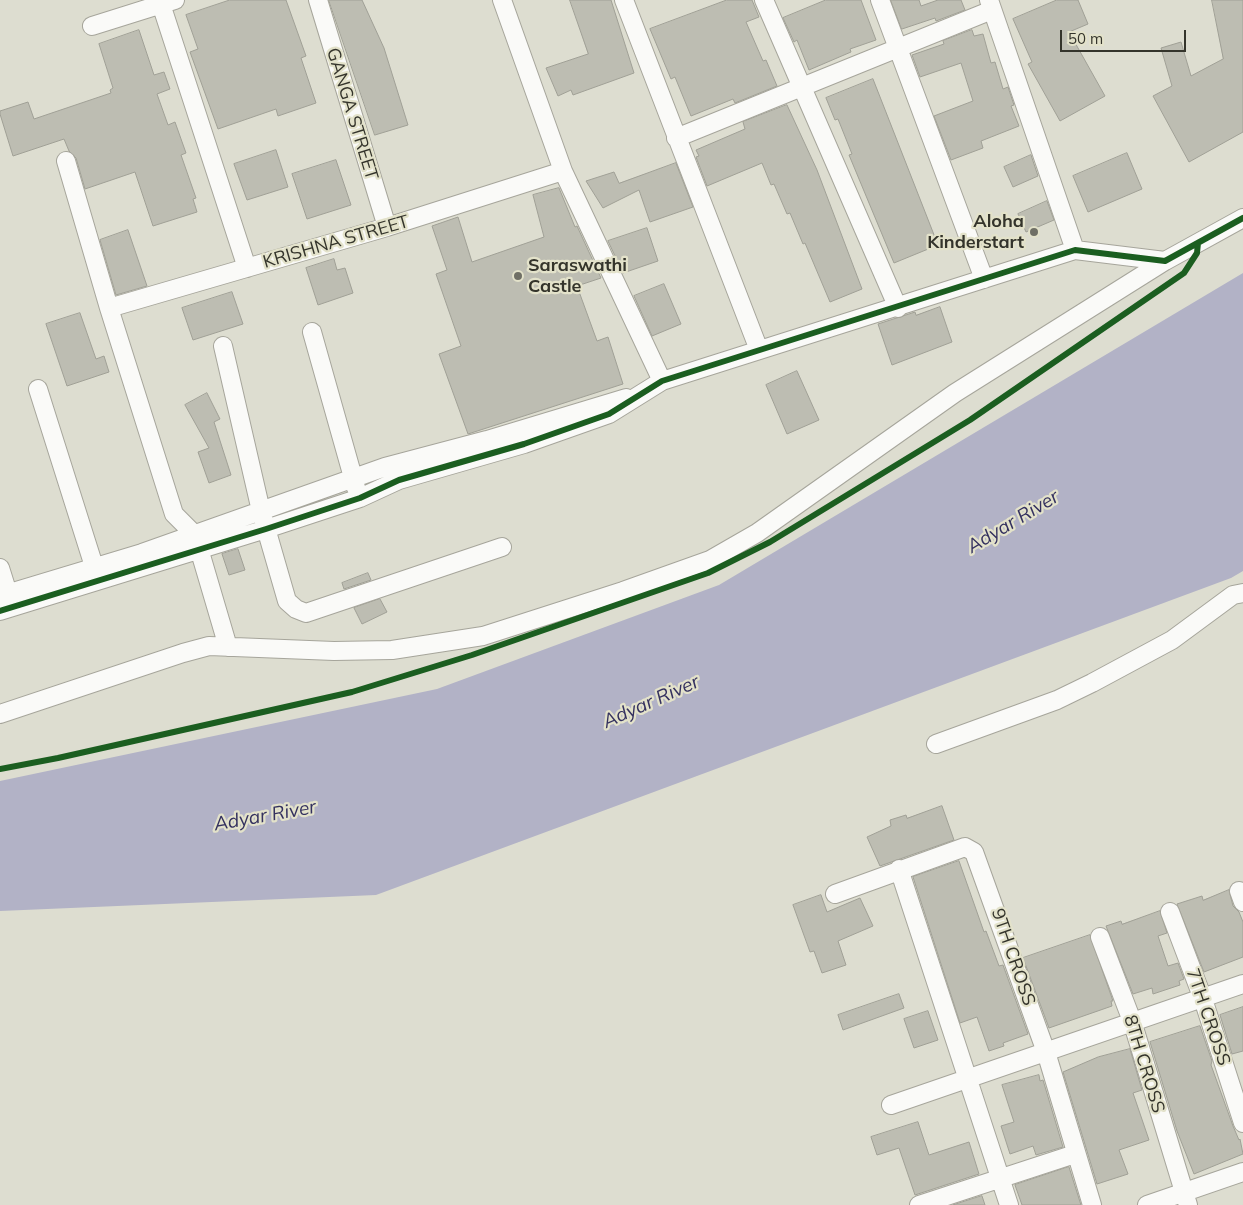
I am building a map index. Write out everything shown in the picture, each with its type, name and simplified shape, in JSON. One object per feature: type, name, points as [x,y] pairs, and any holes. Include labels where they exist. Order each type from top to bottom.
[{"type":"street","name":"GANGA STREET","points":[[318,0],[387,227]]},
{"type":"street","points":[[502,0],[563,171],[662,381]]},
{"type":"street","points":[[624,0],[759,350]]},
{"type":"street","points":[[764,0],[898,308]]},
{"type":"street","points":[[880,0],[984,279]]},
{"type":"street","points":[[92,26],[168,2],[247,268]]},
{"type":"street","points":[[676,138],[898,47],[991,5],[1075,250]]},
{"type":"street","points":[[66,160],[109,308],[174,514],[198,543],[228,647]]},
{"type":"street","name":"KRISHNA STREET","points":[[109,308],[387,227],[563,171]]},
{"type":"street","points":[[0,714],[209,646],[334,651],[392,650],[484,636],[623,591],[710,560],[757,533],[955,393],[1165,261],[1243,218]]},
{"type":"street","points":[[0,568],[5,602],[198,543],[266,530],[360,498],[400,480],[488,448],[609,414],[662,381],[898,308],[1075,250],[1165,261]]},
{"type":"street","points":[[312,332],[352,479],[360,498]]},
{"type":"street","points":[[223,346],[266,530],[287,601],[296,609],[306,613],[502,547]]},
{"type":"street","points":[[38,388],[96,574]]},
{"type":"street","points":[[198,543],[261,511],[408,460],[488,448]]},
{"type":"street","points":[[936,744],[1066,696],[1152,652],[1233,594],[1243,593]]},
{"type":"street","name":"9TH CROSS","points":[[835,894],[899,869],[965,847],[974,852],[1046,1052],[1075,1154],[1092,1205]]},
{"type":"street","points":[[899,869],[1009,1205]]},
{"type":"street","name":"7TH CROSS","points":[[1170,912],[1203,999],[1243,1123]]},
{"type":"street","name":"8TH CROSS","points":[[1100,936],[1132,1022],[1186,1199]]},
{"type":"street","points":[[891,1105],[1243,984]]},
{"type":"street","points":[[919,1205],[1075,1154]]},
{"type":"street","points":[[1147,1205],[1186,1199],[1243,1172]]},
{"type":"water","name":"Adyar River","points":[[1243,273],[1243,571],[1231,578],[376,895],[0,911],[0,781],[437,689],[719,585]]},
{"type":"building","points":[[230,0],[286,0],[306,56],[301,58],[316,103],[278,116],[276,109],[218,129],[190,52],[198,49],[186,15]]},
{"type":"building","points":[[329,0],[362,0],[384,48],[408,125],[375,135]]},
{"type":"building","points":[[570,0],[611,0],[634,73],[573,95],[571,90],[558,96],[546,68],[588,54]]},
{"type":"building","points":[[727,0],[752,0],[759,17],[746,22],[763,61],[766,60],[777,86],[735,103],[733,99],[691,116],[675,77],[671,79],[650,29]]},
{"type":"building","points":[[826,0],[861,0],[876,40],[850,49],[851,52],[809,70],[797,40],[794,42],[783,18]]},
{"type":"building","points":[[891,0],[919,0],[921,6],[938,0],[961,0],[965,10],[936,21],[935,18],[902,29]]},
{"type":"building","points":[[1057,0],[1078,0],[1088,24],[1069,32],[1105,96],[1060,121],[1028,64],[1032,62],[1013,19]]},
{"type":"building","points":[[1212,0],[1243,0],[1243,132],[1189,162],[1153,96],[1172,86],[1161,48],[1181,42],[1191,76],[1223,59]]},
{"type":"building","points":[[139,30],[154,75],[164,72],[170,89],[157,94],[168,125],[175,122],[186,153],[181,155],[196,198],[193,199],[197,212],[153,226],[135,172],[85,189],[76,158],[69,151],[64,139],[13,156],[0,114],[0,111],[28,102],[34,119],[111,93],[110,90],[113,88],[99,44]]},
{"type":"building","points":[[972,30],[974,36],[983,34],[991,63],[995,62],[1003,89],[1008,87],[1014,105],[1011,106],[1019,126],[981,141],[983,148],[951,160],[934,116],[973,101],[961,63],[920,77],[912,55],[944,44],[943,41]]},
{"type":"building","points":[[873,79],[938,245],[894,263],[849,155],[852,154],[838,119],[835,120],[826,98]]},
{"type":"building","points":[[787,105],[817,170],[862,289],[830,302],[805,243],[803,244],[790,213],[787,214],[774,184],[771,185],[762,163],[707,186],[696,157],[699,156],[696,150],[745,129],[743,122]]},
{"type":"building","points":[[276,150],[288,187],[247,200],[234,164]]},
{"type":"building","points":[[1127,153],[1142,189],[1088,212],[1073,176]]},
{"type":"building","points":[[1031,155],[1038,176],[1013,187],[1004,167]]},
{"type":"building","points":[[336,160],[351,205],[307,219],[292,174]]},
{"type":"building","points":[[676,163],[693,207],[650,222],[639,190],[603,208],[586,181],[614,172],[619,183]]},
{"type":"building","points":[[559,188],[575,227],[577,226],[601,278],[577,286],[597,341],[608,337],[623,384],[468,434],[439,354],[461,346],[436,274],[447,270],[432,226],[458,217],[472,262],[544,237],[533,195]]},
{"type":"building","points":[[1047,201],[1054,220],[1026,232],[1018,214]]},
{"type":"building","points":[[647,228],[658,261],[623,273],[608,241]]},
{"type":"building","points":[[128,230],[147,286],[116,295],[100,240]]},
{"type":"building","points":[[334,259],[337,270],[345,268],[353,293],[318,305],[306,268]]},
{"type":"building","points":[[664,284],[681,324],[652,336],[634,296]]},
{"type":"building","points":[[232,292],[243,324],[193,340],[182,308]]},
{"type":"building","points":[[940,307],[952,342],[892,365],[878,324],[915,312],[916,315]]},
{"type":"building","points":[[80,313],[96,359],[104,356],[109,372],[67,386],[46,324]]},
{"type":"building","points":[[797,371],[819,420],[787,434],[766,385]]},
{"type":"building","points":[[207,393],[220,419],[214,422],[231,475],[209,483],[198,452],[209,448],[185,405]]},
{"type":"building","points":[[238,549],[245,570],[229,575],[222,554]]},
{"type":"building","points":[[368,573],[371,580],[344,589],[342,583]]},
{"type":"building","points":[[380,599],[387,612],[362,624],[354,608]]},
{"type":"building","points":[[942,806],[954,840],[880,866],[867,837],[891,826],[890,820],[906,815],[907,818]]},
{"type":"building","points":[[959,861],[984,932],[986,931],[999,966],[1003,965],[1028,1034],[1003,1043],[1004,1046],[989,1051],[977,1017],[960,1023],[913,877]]},
{"type":"building","points":[[1229,890],[1233,906],[1239,912],[1243,922],[1243,957],[1204,972],[1177,904],[1202,896],[1203,900]]},
{"type":"building","points":[[821,895],[827,912],[860,898],[873,926],[838,941],[846,965],[822,973],[814,951],[810,952],[793,905]]},
{"type":"building","points":[[1160,911],[1167,933],[1158,936],[1168,966],[1178,963],[1184,979],[1179,981],[1180,985],[1153,994],[1152,988],[1133,994],[1106,926],[1121,921],[1122,924]]},
{"type":"building","points":[[1090,935],[1113,1001],[1111,1001],[1112,1006],[1049,1028],[1023,958]]},
{"type":"building","points":[[899,994],[904,1008],[843,1030],[838,1015]]},
{"type":"building","points":[[1243,1007],[1243,1051],[1232,1054],[1220,1015]]},
{"type":"building","points":[[928,1011],[938,1040],[914,1048],[904,1019]]},
{"type":"building","points":[[1200,1026],[1212,1061],[1211,1065],[1233,1126],[1240,1139],[1243,1154],[1194,1174],[1177,1131],[1150,1042]]},
{"type":"building","points":[[1130,1049],[1142,1090],[1133,1093],[1149,1140],[1119,1150],[1128,1174],[1097,1184],[1063,1072],[1098,1057]]},
{"type":"building","points":[[1039,1075],[1040,1081],[1043,1080],[1063,1147],[1036,1155],[1033,1146],[1010,1154],[1001,1126],[1014,1122],[1002,1085]]},
{"type":"building","points":[[918,1122],[929,1155],[969,1142],[979,1174],[915,1195],[899,1148],[877,1155],[871,1137]]},
{"type":"building","points":[[1069,1167],[1081,1205],[1022,1205],[1015,1185]]},
{"type":"building","points":[[982,1196],[985,1205],[953,1205]]},
{"type":"cycle path","points":[[0,611],[266,529],[360,498],[399,480],[524,444],[609,414],[662,381],[1075,250],[1165,261],[1243,218]]},
{"type":"cycle path","points":[[0,769],[58,758],[352,692],[472,655],[708,573],[770,542],[970,420],[1184,273],[1197,253],[1198,243]]},
{"type":"place","name":"Aloha Kinderstart","points":[[1034,232]]},
{"type":"place","name":"Saraswathi Castle","points":[[518,276]]}]
